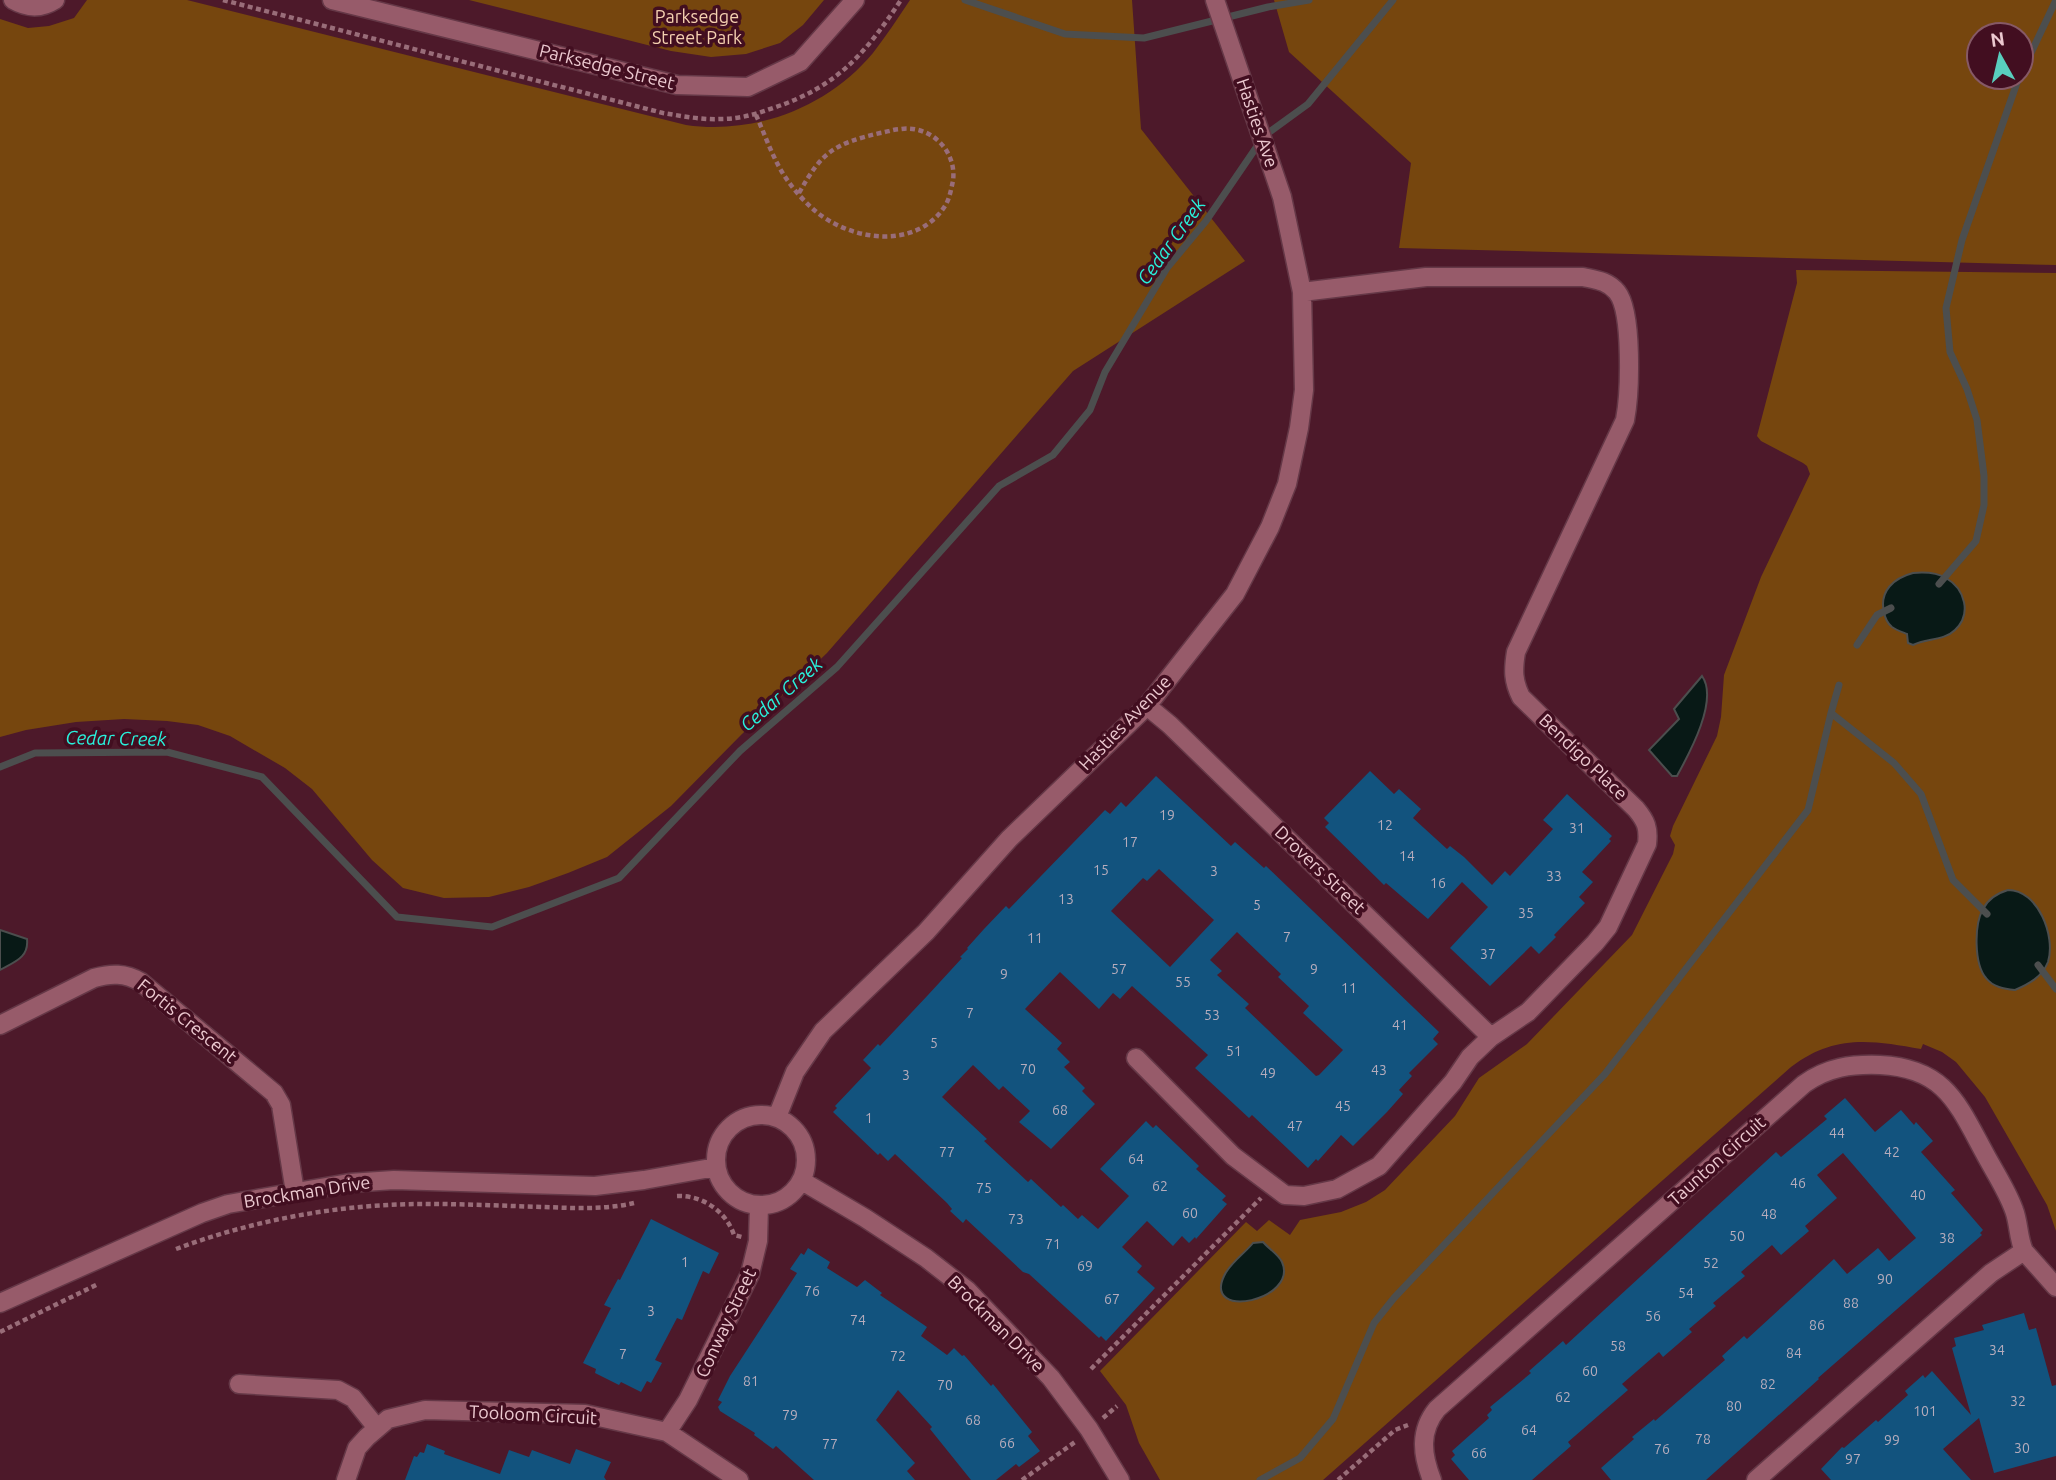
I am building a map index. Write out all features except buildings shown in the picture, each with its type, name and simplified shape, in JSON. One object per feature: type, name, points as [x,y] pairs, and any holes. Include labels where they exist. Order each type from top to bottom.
[{"type":"street","points":[[13,0],[22,5],[37,7],[55,0]]},
{"type":"street","name":"Parksedge Street","points":[[332,0],[677,85],[748,87],[800,62],[855,0]]},
{"type":"street","name":"Hasties Ave","points":[[1215,0],[1282,197],[1294,248]]},
{"type":"street","name":"Hasties Avenue","points":[[777,1117],[795,1072],[823,1031],[926,932],[1009,839],[1147,706],[1235,594],[1270,527],[1286,484],[1299,428],[1304,390],[1302,292],[1294,248]]},
{"type":"street","name":"Bendigo Place","points":[[1136,1058],[1233,1156],[1284,1195],[1315,1194],[1337,1189],[1379,1166],[1453,1082],[1470,1057],[1490,1037],[1528,1012],[1608,927],[1647,844],[1649,830],[1646,820],[1521,697],[1514,682],[1513,669],[1516,652],[1625,420],[1628,403],[1627,314],[1615,290],[1604,281],[1583,277],[1426,277],[1302,292]]},
{"type":"street","name":"Drovers Street","points":[[1147,706],[1180,734],[1490,1037]]},
{"type":"street","name":"Fortis Crescent","points":[[0,1025],[94,978],[109,974],[130,976],[141,982],[274,1093],[281,1105],[295,1192]]},
{"type":"street","name":"Taunton Circuit","points":[[1432,1480],[1425,1462],[1423,1442],[1428,1421],[1437,1409],[1804,1084],[1830,1070],[1850,1065],[1897,1066],[1918,1071],[1944,1087],[1960,1108],[2012,1205],[2024,1251],[2056,1287]]},
{"type":"street","points":[[761,1114],[777,1117],[791,1125],[806,1151],[807,1167],[794,1192],[784,1200],[759,1206],[744,1202],[731,1194],[721,1182],[716,1167],[716,1152],[722,1137],[732,1125],[746,1117],[761,1114]]},
{"type":"street","name":"Brockman Drive","points":[[0,1303],[202,1213],[228,1204],[349,1183],[394,1180],[595,1186],[716,1167]]},
{"type":"street","name":"Brockman Drive","points":[[802,1181],[916,1251],[967,1290],[1051,1378],[1089,1429],[1120,1480]]},
{"type":"street","name":"Conway Street","points":[[667,1432],[688,1400],[750,1274],[757,1250],[759,1206]]},
{"type":"street","points":[[1756,1480],[1991,1273],[2024,1251]]},
{"type":"street","points":[[240,1384],[338,1390],[353,1398],[377,1428]]},
{"type":"street","name":"Tooloom Circuit","points":[[346,1480],[358,1448],[377,1428],[388,1419],[425,1410],[585,1414],[667,1432],[739,1480]]},
{"type":"path","points":[[756,115],[788,180],[799,193],[814,210],[840,225],[870,237],[905,235],[935,218],[946,205],[951,193],[954,173],[952,160],[947,149],[937,139],[920,131],[903,128],[861,138],[833,149],[820,159],[799,193]]},
{"type":"path","points":[[1091,1369],[1272,1186]]},
{"type":"path","points":[[667,1196],[695,1197],[709,1204],[728,1221],[734,1235],[743,1237]]},
{"type":"path","points":[[164,1254],[228,1231],[351,1209],[432,1204],[601,1208],[643,1202]]},
{"type":"path","points":[[0,1332],[106,1280]]},
{"type":"path","points":[[1021,1480],[1065,1451],[1117,1406]]},
{"type":"path","points":[[1338,1480],[1395,1430],[1413,1423]]},
{"type":"green space","points":[[87,0],[187,0],[686,125],[712,127],[764,121],[813,102],[835,88],[873,53],[910,0],[1132,0],[1141,129],[1245,261],[1073,371],[827,653],[671,806],[607,857],[529,887],[489,897],[444,898],[403,888],[372,860],[312,789],[285,768],[230,736],[198,725],[124,719],[76,722],[0,737],[0,19],[28,28],[49,26],[74,18]]},
{"type":"green space","name":"Parksedge Street Park","points":[[469,0],[824,0],[803,25],[780,43],[746,54],[711,57],[671,51]]},
{"type":"green space","points":[[1274,0],[2056,0],[2056,265],[1399,248],[1411,163],[1289,52]]},
{"type":"green space","points":[[1796,270],[2056,273],[2056,1231],[2047,1205],[1985,1097],[1956,1062],[1923,1044],[1921,1049],[1886,1043],[1838,1044],[1807,1056],[1791,1067],[1323,1480],[1160,1480],[1139,1443],[1126,1405],[1100,1371],[1246,1222],[1257,1231],[1269,1220],[1290,1235],[1300,1220],[1341,1212],[1366,1202],[1385,1190],[1455,1116],[1479,1078],[1527,1044],[1632,935],[1673,854],[1675,845],[1670,836],[1673,826],[1717,736],[1724,675],[1761,577],[1810,474],[1803,463],[1761,441],[1757,436],[1797,283]]},
{"type":"shaded area","points":[[1913,573],[1930,573],[1946,578],[1962,595],[1965,609],[1960,624],[1951,634],[1913,645],[1908,643],[1907,634],[1889,624],[1883,604],[1890,586]]},
{"type":"shaded area","points":[[1702,676],[1706,686],[1705,712],[1677,776],[1672,776],[1649,750],[1679,719],[1674,709]]},
{"type":"shaded area","points":[[2008,890],[2019,892],[2036,906],[2047,928],[2050,951],[2042,972],[2015,990],[1992,984],[1982,972],[1977,954],[1978,925],[1983,909],[1994,897]]},
{"type":"shaded area","points":[[0,930],[27,939],[27,945],[23,955],[0,970]]},
{"type":"shaded area","points":[[1263,1242],[1282,1262],[1284,1275],[1277,1287],[1252,1300],[1238,1301],[1227,1298],[1221,1290],[1226,1272],[1253,1243]]},
{"type":"waterway","points":[[965,0],[1065,34],[1144,38],[1268,7],[1309,0]]},
{"type":"waterway","name":"Cedar Creek","points":[[0,767],[35,753],[167,752],[262,777],[397,917],[492,927],[619,878],[740,751],[837,667],[999,486],[1053,455],[1090,410],[1105,372],[1167,268],[1206,221],[1264,136],[1308,104],[1393,0]]},
{"type":"waterway","points":[[2035,44],[2056,0]]},
{"type":"waterway","points":[[1939,584],[1976,541],[1984,505],[1984,476],[1977,420],[1967,389],[1950,352],[1946,308],[1962,240],[2014,91]]},
{"type":"waterway","points":[[1857,645],[1877,615],[1891,608]]},
{"type":"waterway","points":[[1839,685],[1831,713],[1894,763],[1921,794],[1953,880],[1987,914]]},
{"type":"waterway","points":[[1260,1480],[1300,1458],[1333,1419],[1374,1323],[1394,1298],[1605,1074],[1808,810],[1831,713]]},
{"type":"waterway","points":[[2038,965],[2056,989]]}]
